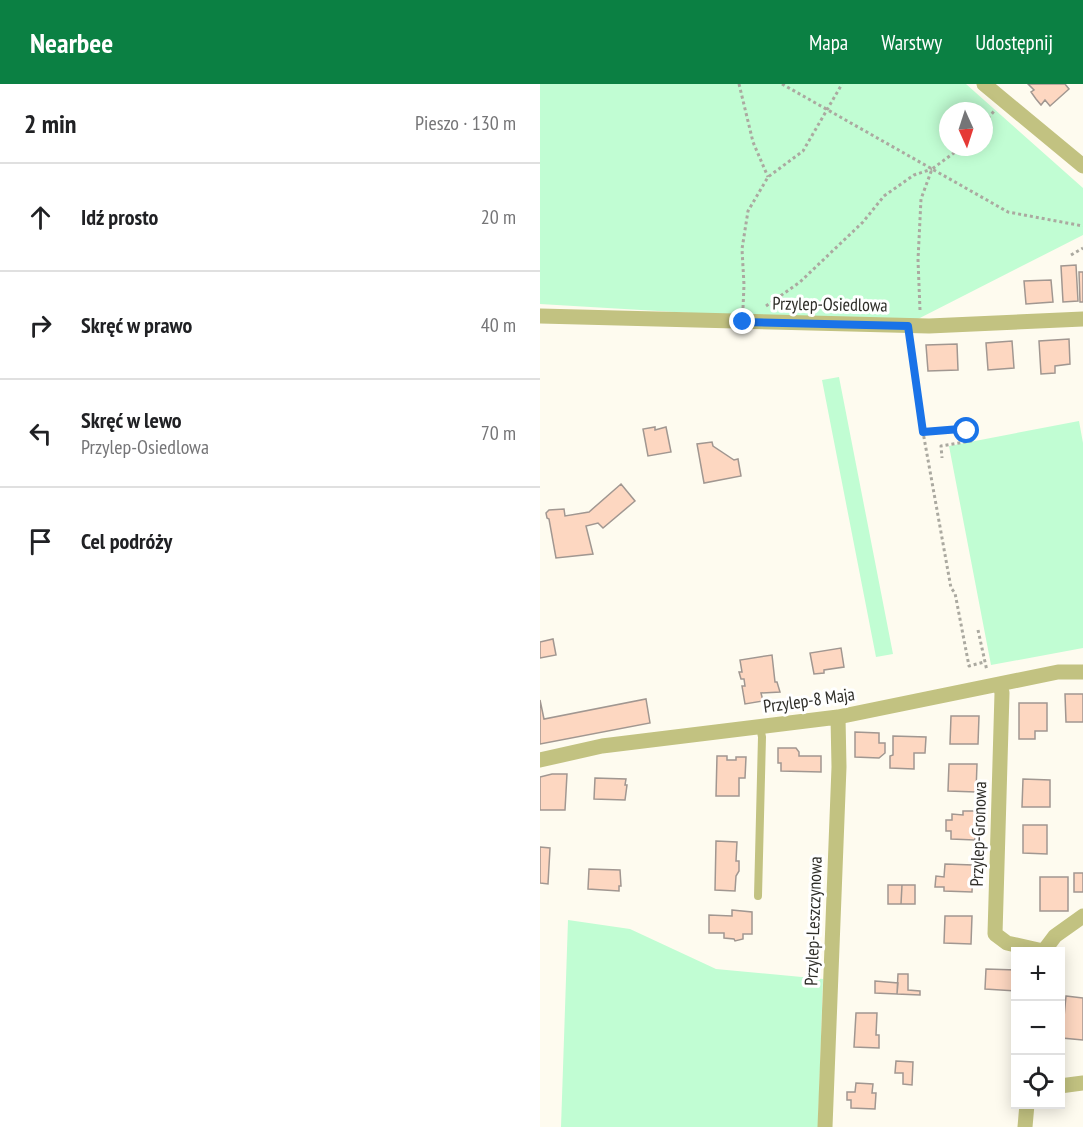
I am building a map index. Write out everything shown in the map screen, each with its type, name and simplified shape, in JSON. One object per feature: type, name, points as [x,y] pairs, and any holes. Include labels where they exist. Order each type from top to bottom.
[{"type":"street","points":[[984,84],[1083,166]]},
{"type":"street","name":"Przylep-Osiedlowa","points":[[540,316],[914,326],[1083,319]]},
{"type":"street","name":"Przylep-8 Maja","points":[[540,760],[602,746],[838,717],[1058,672],[1083,672]]},
{"type":"street","name":"Przylep-Gronowa","points":[[1000,684],[1002,693],[995,934],[1007,943],[1025,947]]},
{"type":"street","name":"Przylep-Leszczynowa","points":[[825,1127],[839,767],[838,717]]},
{"type":"street","points":[[1046,947],[1055,936],[1083,916]]},
{"type":"street","points":[[1065,1085],[1083,1083]]},
{"type":"street","points":[[1025,1127],[1027,1109]]},
{"type":"lane","points":[[758,896],[762,737],[760,727]]},
{"type":"path","points":[[739,84],[753,142],[768,177]]},
{"type":"path","points":[[782,84],[1008,212],[1083,226]]},
{"type":"path","points":[[743,322],[742,249],[748,212],[768,177],[803,152],[842,84]]},
{"type":"path","points":[[743,322],[800,282],[863,222],[884,196],[914,175],[932,169],[950,156]]},
{"type":"path","points":[[932,169],[921,199],[914,326],[923,432],[951,588],[955,593],[969,666],[984,662]]},
{"type":"path","points":[[1071,255],[1083,248]]},
{"type":"path","points":[[923,432],[960,429],[967,431],[971,441],[941,446],[942,458]]},
{"type":"path","points":[[978,630],[985,671],[987,671]]},
{"type":"green space","points":[[540,84],[966,84],[986,102],[939,102],[939,156],[993,156],[993,108],[1083,188],[1083,235],[912,322],[742,316],[540,304]]},
{"type":"green space","points":[[839,377],[893,654],[876,657],[822,380]]},
{"type":"green space","points":[[1079,421],[1083,443],[1083,648],[991,665],[949,446]]},
{"type":"green space","points":[[568,920],[630,929],[716,969],[823,979],[818,1127],[561,1127]]},
{"type":"building","points":[[1028,84],[1065,84],[1069,89],[1050,106],[1045,100],[1041,105],[1031,92],[1034,90]]},
{"type":"building","points":[[1076,265],[1078,301],[1063,302],[1061,266]]},
{"type":"building","points":[[1079,272],[1083,272],[1083,302],[1080,302]]},
{"type":"building","points":[[1051,280],[1053,302],[1026,304],[1024,281]]},
{"type":"building","points":[[1069,339],[1070,364],[1055,366],[1055,373],[1041,374],[1039,341]]},
{"type":"building","points":[[1012,341],[1014,368],[988,370],[986,343]]},
{"type":"building","points":[[957,344],[958,370],[928,371],[926,345]]},
{"type":"building","points":[[655,427],[655,430],[666,427],[671,452],[648,456],[643,429]]},
{"type":"building","points":[[712,442],[713,446],[734,460],[738,459],[741,476],[704,483],[697,444]]},
{"type":"building","points":[[621,484],[635,501],[603,528],[598,523],[586,526],[593,554],[556,558],[546,513],[549,510],[564,509],[565,516],[589,512]]},
{"type":"building","points":[[553,639],[556,655],[540,658],[540,642]]},
{"type":"building","points":[[841,648],[844,667],[814,674],[810,653]]},
{"type":"building","points":[[772,655],[775,682],[780,692],[761,693],[763,701],[745,704],[742,686],[745,686],[744,679],[741,679],[739,672],[742,672],[740,660]]},
{"type":"building","points":[[1065,694],[1083,694],[1083,722],[1066,722]]},
{"type":"building","points":[[646,699],[650,723],[540,744],[540,700],[544,719]]},
{"type":"building","points":[[1019,703],[1047,703],[1047,731],[1035,731],[1035,739],[1019,739]]},
{"type":"building","points":[[951,716],[979,716],[978,744],[950,744]]},
{"type":"building","points":[[855,732],[879,733],[879,743],[885,743],[885,753],[879,758],[855,757]]},
{"type":"building","points":[[893,736],[926,737],[925,753],[914,753],[914,769],[890,768]]},
{"type":"building","points":[[778,748],[796,748],[799,756],[821,756],[821,772],[781,771],[781,763],[778,763]]},
{"type":"building","points":[[717,756],[727,756],[727,760],[746,757],[745,778],[739,778],[739,796],[716,796]]},
{"type":"building","points":[[949,764],[977,764],[976,792],[948,791]]},
{"type":"building","points":[[567,774],[565,810],[540,810],[540,777]]},
{"type":"building","points":[[595,778],[626,779],[625,800],[594,799]]},
{"type":"building","points":[[1023,779],[1050,780],[1050,807],[1022,807]]},
{"type":"building","points":[[963,811],[975,811],[975,840],[951,839],[951,831],[946,831],[946,820],[952,820],[952,814],[963,815]]},
{"type":"building","points":[[1023,825],[1047,825],[1047,854],[1023,853]]},
{"type":"building","points":[[716,841],[737,842],[736,861],[739,861],[739,871],[736,876],[735,891],[715,890]]},
{"type":"building","points":[[540,847],[550,848],[548,884],[540,883]]},
{"type":"building","points":[[945,864],[973,865],[972,892],[944,891],[944,887],[935,887],[936,876],[944,877]]},
{"type":"building","points":[[589,869],[620,870],[619,891],[588,889]]},
{"type":"building","points":[[1074,873],[1083,873],[1083,892],[1074,892]]},
{"type":"building","points":[[1040,877],[1068,877],[1068,911],[1040,911]]},
{"type":"building","points":[[888,885],[902,885],[901,904],[888,904]]},
{"type":"building","points":[[902,885],[915,885],[915,904],[901,904]]},
{"type":"building","points":[[732,910],[752,912],[752,934],[743,934],[743,939],[735,941],[724,938],[724,933],[709,933],[709,915],[732,916]]},
{"type":"building","points":[[945,916],[972,916],[971,944],[944,943]]},
{"type":"building","points":[[986,969],[1011,970],[1011,991],[985,989]]},
{"type":"building","points":[[898,974],[908,974],[908,990],[920,991],[920,995],[897,994]]},
{"type":"building","points":[[875,981],[898,983],[897,994],[875,993]]},
{"type":"building","points":[[1066,996],[1083,998],[1083,1040],[1065,1038]]},
{"type":"building","points":[[856,1013],[877,1013],[876,1035],[879,1035],[879,1048],[854,1047]]},
{"type":"building","points":[[896,1061],[913,1062],[912,1085],[903,1084],[903,1073],[895,1073]]},
{"type":"building","points":[[856,1083],[873,1084],[872,1093],[876,1093],[875,1109],[851,1108],[851,1100],[847,1100],[847,1092],[855,1092]]},
{"type":"route","points":[[743,322],[908,326],[923,432],[960,429],[967,431]]}]
